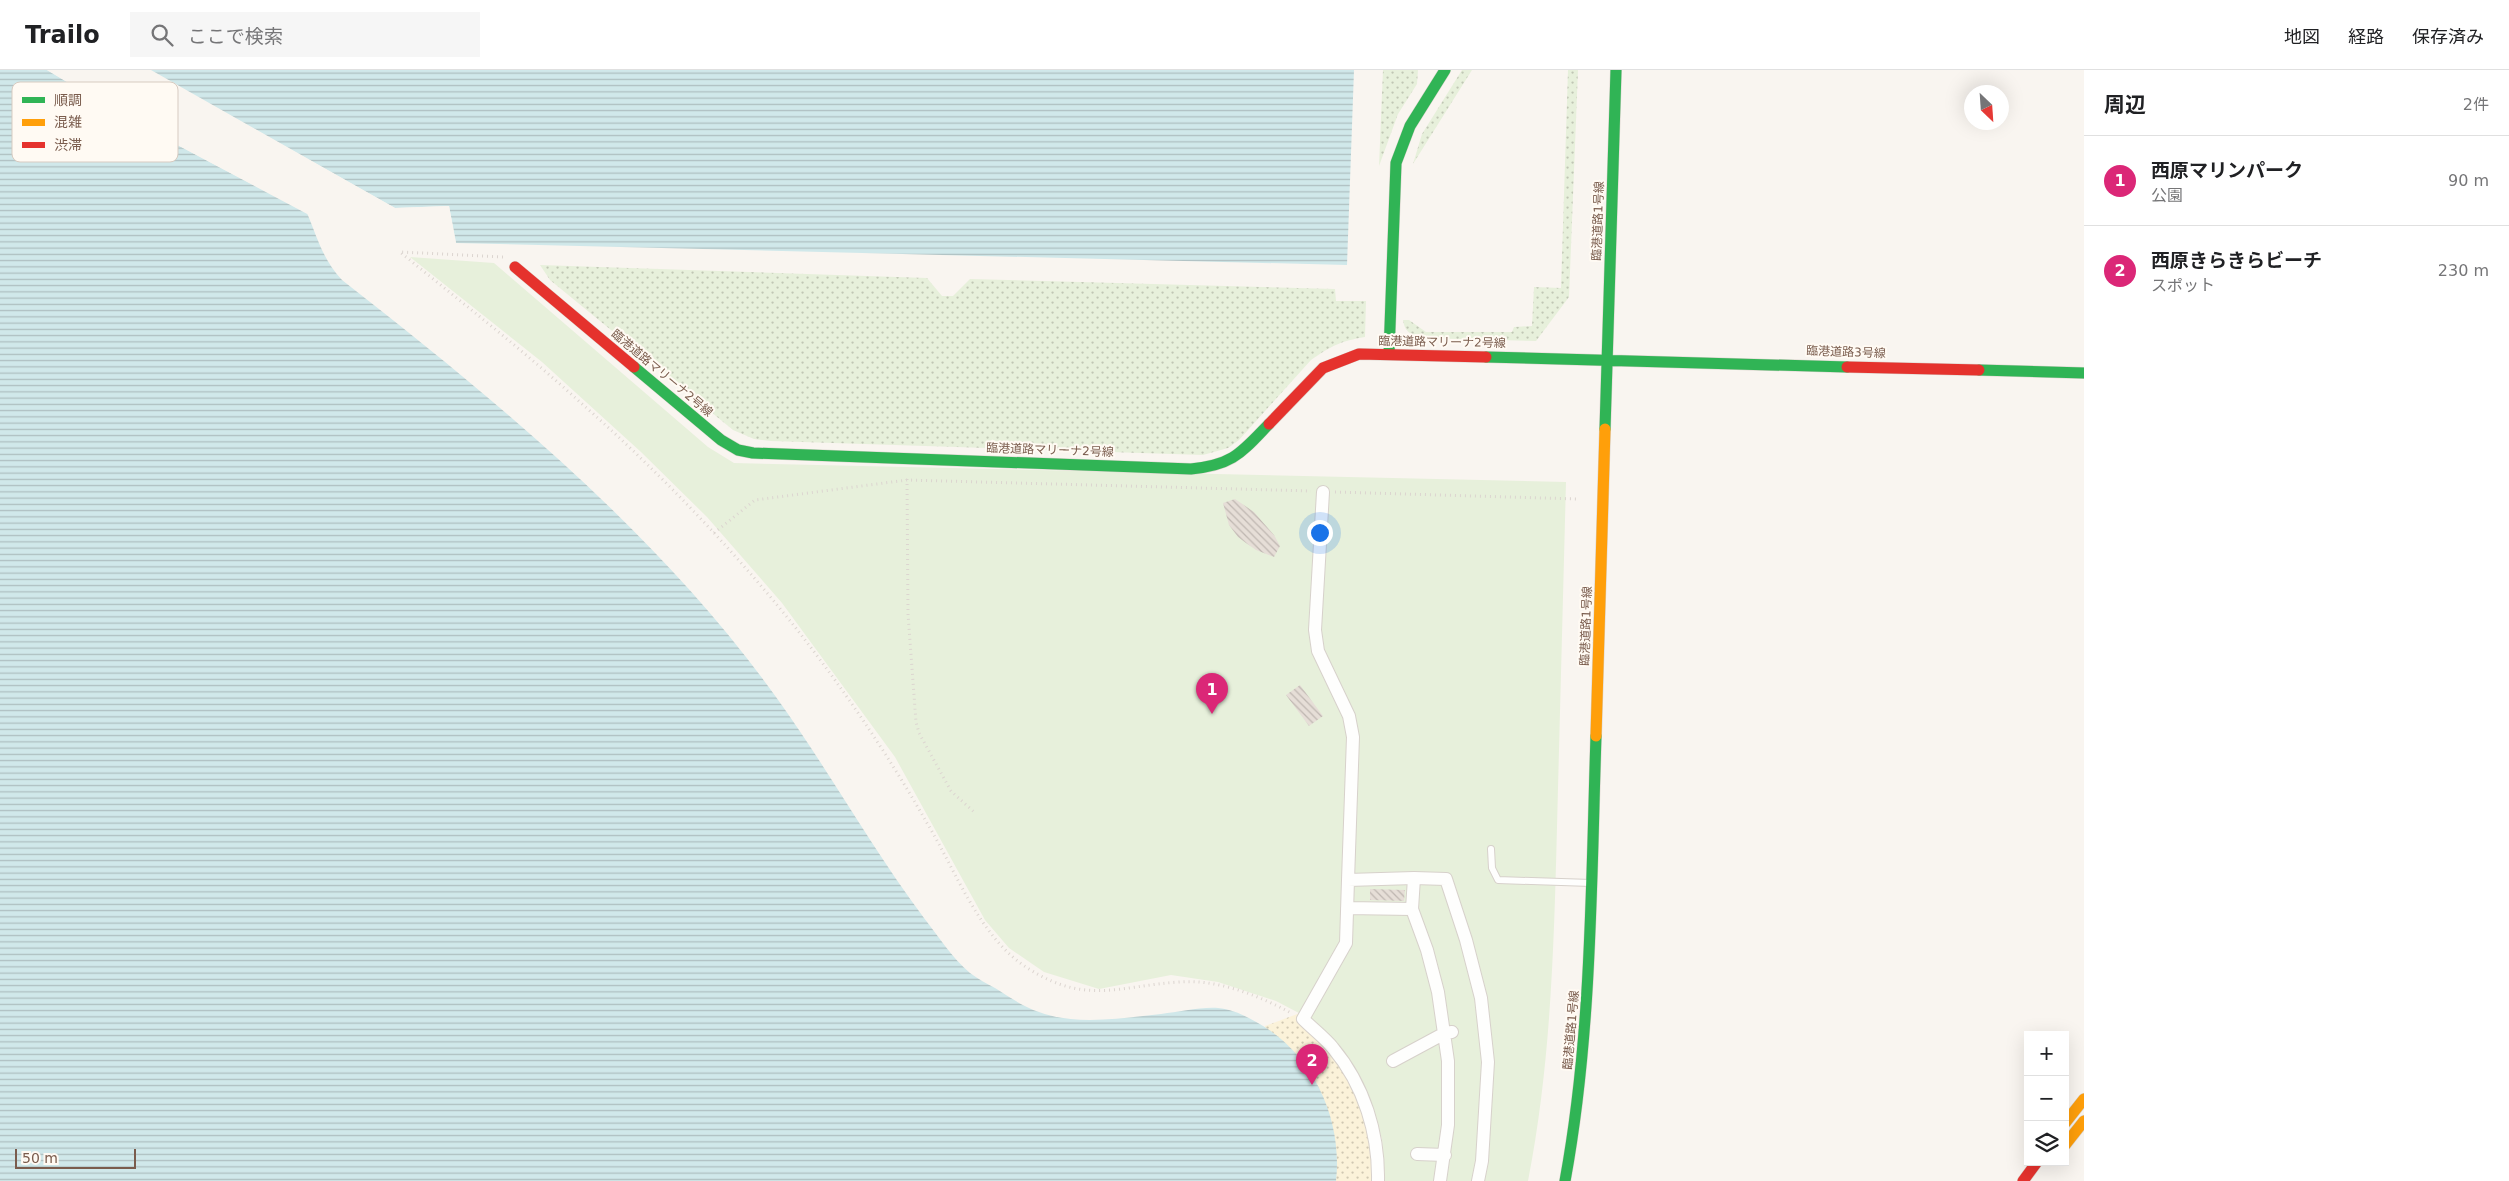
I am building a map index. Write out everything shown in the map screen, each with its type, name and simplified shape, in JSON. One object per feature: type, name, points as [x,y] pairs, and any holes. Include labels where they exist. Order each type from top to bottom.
[{"type":"main road","points":[[1389,354],[1396,163],[1410,126],[1445,70]]},
{"type":"main road","name":"臨港道路1号線","points":[[1565,1181],[1577,1115],[1583,1059],[1593,883],[1616,70]]},
{"type":"main road","name":"臨港道路マリーナ2号線","points":[[515,267],[721,440],[738,450],[753,453],[1191,469],[1213,467],[1228,462],[1244,450],[1323,368],[1359,354],[1608,359]]},
{"type":"main road","name":"臨港道路3号線","points":[[1608,359],[2084,373]]},
{"type":"main road","points":[[2067,1121],[2084,1099]]},
{"type":"main road","points":[[2069,1140],[2084,1122]]},
{"type":"main road","points":[[2023,1181],[2034,1166]]},
{"type":"street","points":[[1323,492],[1316,630],[1318,651],[1349,716],[1353,737],[1346,943],[1303,1019],[1333,1048],[1364,1099],[1379,1159],[1378,1181]]},
{"type":"street","points":[[1414,878],[1412,909],[1432,966],[1449,1032],[1448,1061],[1452,1115],[1440,1181]]},
{"type":"street","points":[[1348,880],[1446,879],[1466,940],[1481,998],[1488,1062],[1482,1161],[1478,1181]]},
{"type":"street","points":[[1347,908],[1412,909]]},
{"type":"street","points":[[1393,1061],[1449,1032]]},
{"type":"street","points":[[1417,1154],[1445,1155]]},
{"type":"lane","points":[[1491,849],[1492,868],[1498,880],[1593,883]]},
{"type":"path","points":[[505,257],[400,252],[582,403],[714,532],[792,623],[841,691],[927,821],[990,933],[1008,954],[1029,969],[1055,982],[1079,990],[1108,992],[1182,982],[1220,986],[1266,1001],[1303,1019]]},
{"type":"path","points":[[907,459],[908,614],[916,722],[919,733],[951,791],[974,812]]},
{"type":"path","points":[[714,532],[755,500],[907,480],[1578,499]]},
{"type":"green space","points":[[1383,70],[1418,70],[1417,84],[1398,114],[1379,166]]},
{"type":"green space","points":[[1462,70],[1472,70],[1413,164],[1422,134]]},
{"type":"green space","points":[[1568,70],[1578,70],[1569,297],[1536,341],[1422,338],[1412,334],[1405,328],[1403,320],[1409,320],[1426,332],[1512,332],[1514,327],[1532,326],[1534,287],[1561,288]]},
{"type":"green space","points":[[410,257],[494,263],[708,447],[734,463],[1566,482],[1553,960],[1542,1093],[1528,1181],[1385,1181],[1382,1139],[1369,1101],[1336,1042],[1316,1022],[1276,1001],[1218,982],[1171,975],[1099,989],[1044,972],[1009,948],[985,920],[895,757],[782,603],[707,517],[641,452],[542,362]]},
{"type":"green space","points":[[540,265],[927,278],[942,296],[953,296],[970,279],[1335,289],[1336,301],[1366,301],[1365,337],[1336,345],[1311,360],[1239,440],[1228,448],[1203,455],[771,441],[754,439],[733,430],[550,280]]},
{"type":"sand","points":[[1300,1013],[1318,1025],[1334,1043],[1349,1063],[1362,1087],[1373,1111],[1380,1136],[1385,1181],[1255,1181],[1265,1026]]},
{"type":"water","points":[[0,70],[47,70],[67,82],[12,82],[12,162],[178,162],[178,145],[307,213],[325,256],[342,280],[459,373],[517,422],[629,526],[681,581],[730,638],[776,697],[905,891],[957,961],[970,973],[1022,1005],[1033,1010],[1068,1019],[1115,1019],[1211,1008],[1228,1010],[1249,1018],[1277,1036],[1309,1070],[1329,1112],[1337,1158],[1336,1181],[0,1181]]},
{"type":"water","points":[[151,70],[1354,70],[1347,265],[456,243],[449,206],[395,208],[178,85],[178,82],[172,82]]},
{"type":"pier","points":[[47,70],[52,70],[72,82],[67,82]]},
{"type":"pier","points":[[178,86],[395,208],[449,206],[456,243],[453,244],[447,209],[394,211]]},
{"type":"pier","points":[[178,142],[309,211],[311,216],[178,145]]},
{"type":"building","points":[[1235,499],[1254,512],[1274,535],[1280,546],[1274,557],[1256,550],[1246,543],[1238,537],[1229,525],[1223,503]]},
{"type":"building","points":[[1300,685],[1323,716],[1309,726],[1286,695]]},
{"type":"building","points":[[1370,889],[1405,890],[1404,901],[1370,900]]},
{"type":"traffic: fast","points":[[1389,354],[1396,163],[1410,126],[1445,70]]},
{"type":"traffic: fast","points":[[1605,429],[1616,70]]},
{"type":"traffic: fast","points":[[1486,357],[1847,367]]},
{"type":"traffic: fast","points":[[634,367],[721,440],[738,450],[753,453],[1191,469],[1227,461],[1251,443],[1269,424]]},
{"type":"traffic: fast","points":[[1979,370],[2084,373]]},
{"type":"traffic: fast","points":[[1565,1181],[1581,1070],[1589,959],[1596,736]]},
{"type":"traffic: slow","points":[[1596,736],[1605,429]]},
{"type":"traffic: slow","points":[[2067,1121],[2084,1099]]},
{"type":"traffic: slow","points":[[2069,1140],[2084,1121]]},
{"type":"traffic: jam","points":[[515,267],[634,367]]},
{"type":"traffic: jam","points":[[1269,424],[1323,368],[1359,354],[1486,357]]},
{"type":"traffic: jam","points":[[1847,367],[1979,370]]},
{"type":"traffic: jam","points":[[2023,1181],[2034,1166]]},
{"type":"place","name":"西原マリンパーク","points":[[1212,714]]},
{"type":"place","name":"西原きらきらビーチ","points":[[1312,1085]]}]
